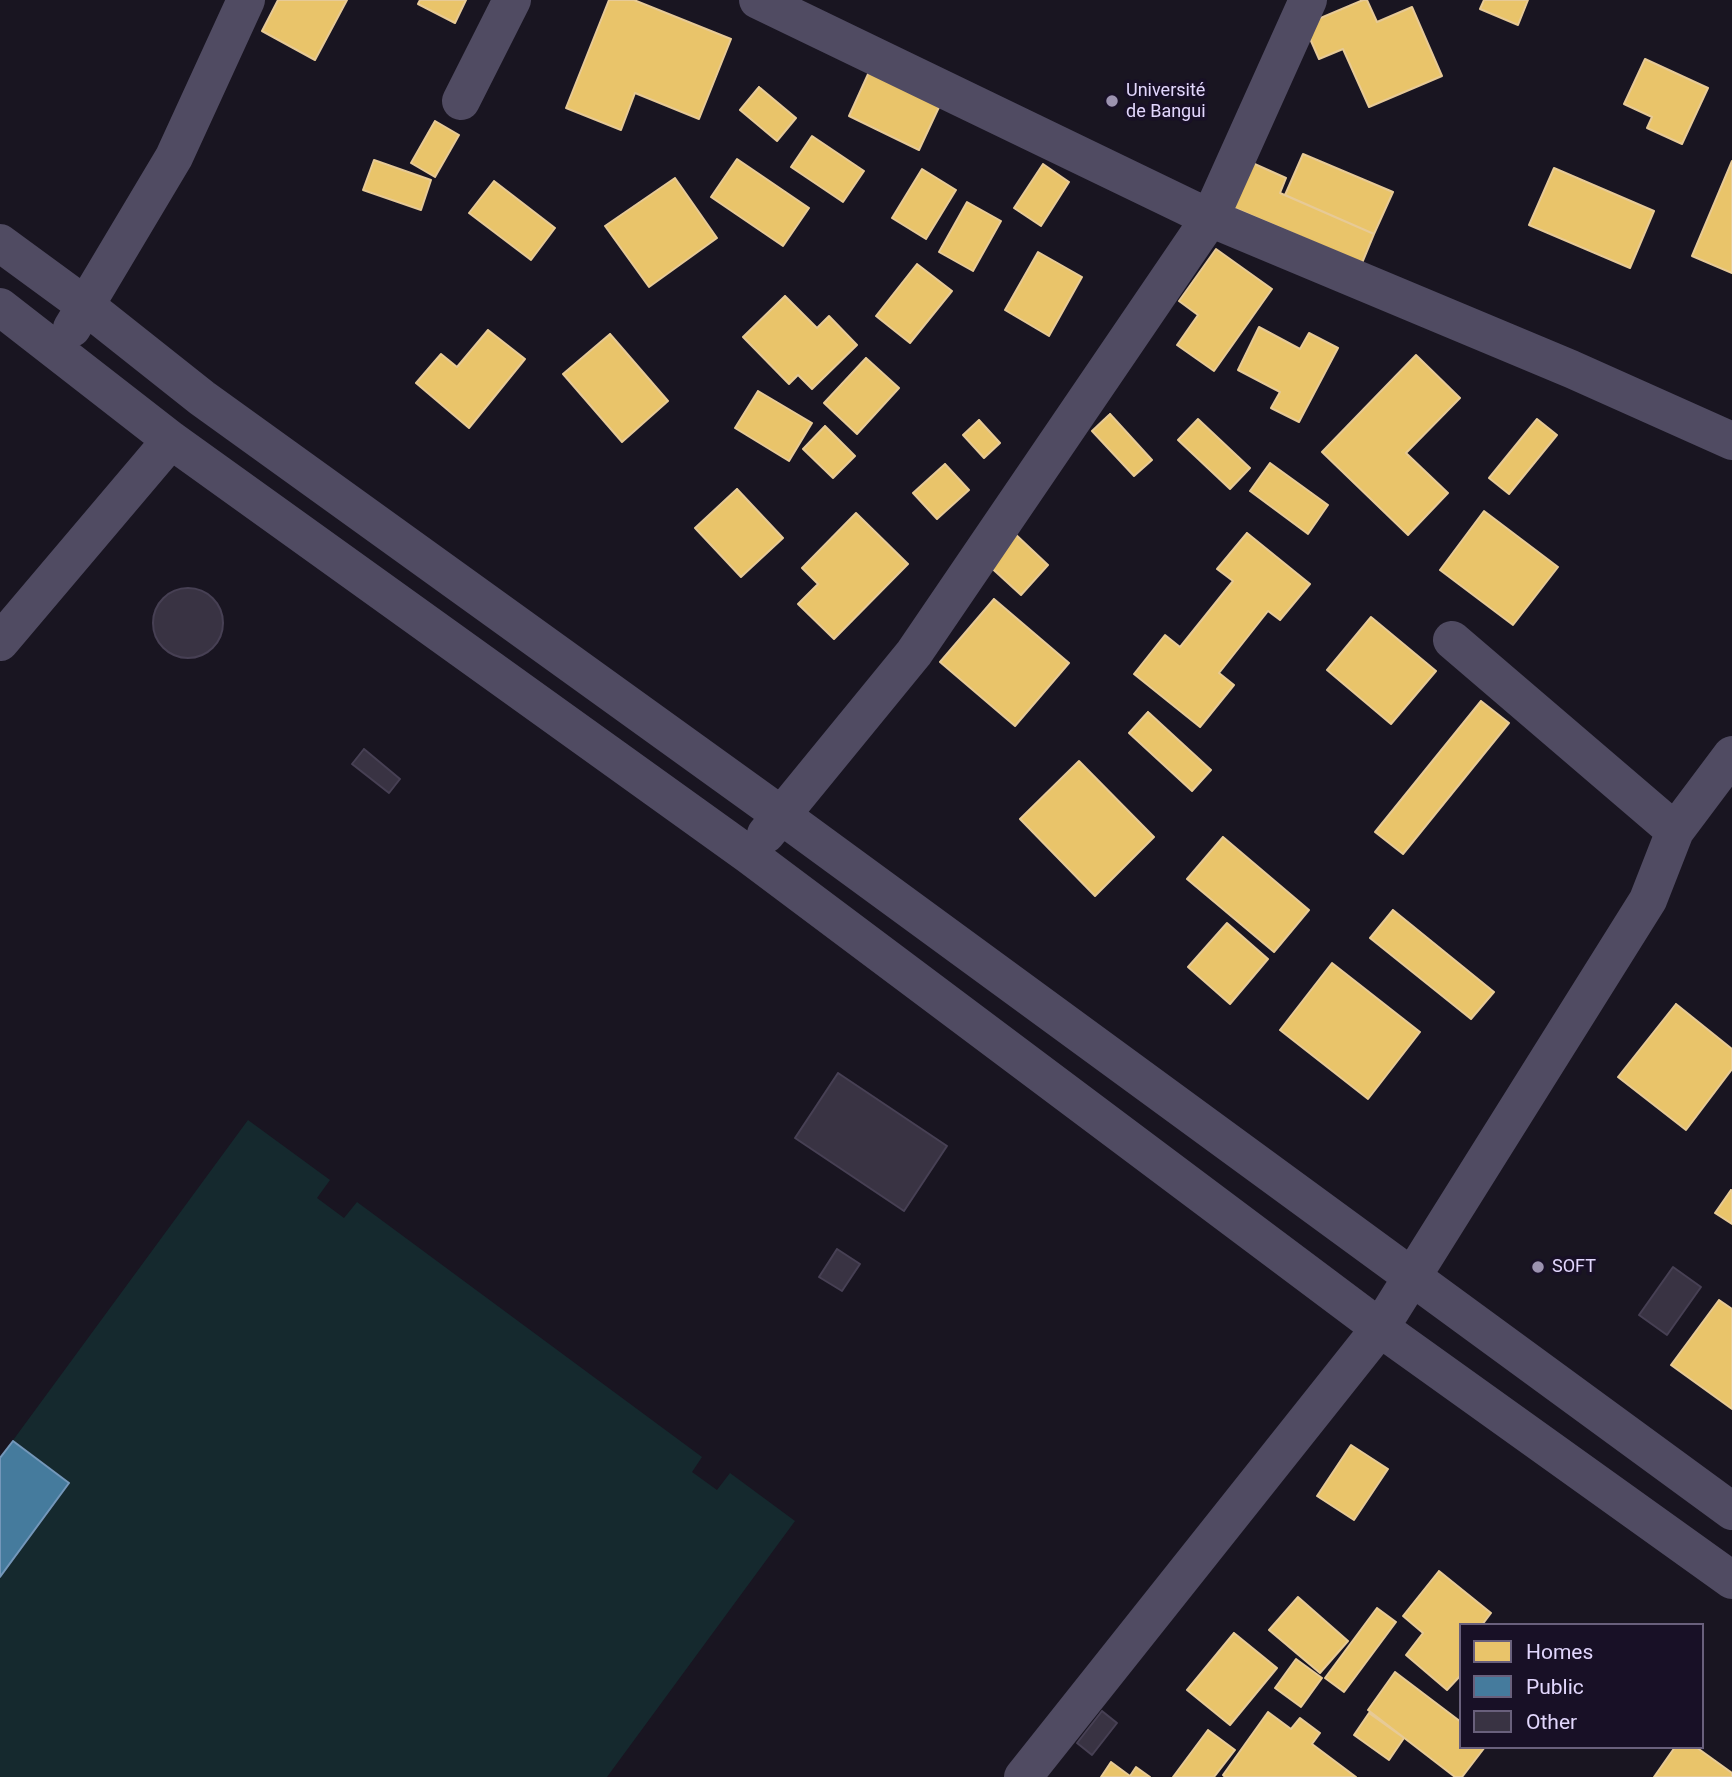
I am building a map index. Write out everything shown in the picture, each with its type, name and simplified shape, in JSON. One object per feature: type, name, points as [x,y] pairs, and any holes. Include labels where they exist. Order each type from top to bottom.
[{"type":"street","points":[[58,350],[174,157],[246,0]]},
{"type":"street","points":[[461,101],[512,0]]},
{"type":"street","points":[[758,0],[1210,218],[1571,369],[1732,441]]},
{"type":"street","points":[[749,855],[914,653],[1210,218],[1308,0]]},
{"type":"street","points":[[0,243],[86,306],[202,398],[782,815],[1732,1511]]},
{"type":"street","points":[[0,307],[171,440],[749,855],[1380,1328],[1732,1580]]},
{"type":"street","points":[[0,642],[171,440]]},
{"type":"street","points":[[1452,640],[1675,831]]},
{"type":"street","points":[[1038,1772],[1380,1328],[1648,900],[1675,831],[1732,755]]},
{"type":"green space","points":[[248,1120],[330,1180],[317,1198],[344,1218],[357,1202],[702,1457],[692,1472],[717,1490],[730,1473],[795,1521],[607,1777],[0,1777],[0,1458]]},
{"type":"building: Homes","points":[[278,0],[347,0],[315,60],[262,31]]},
{"type":"building: Homes","points":[[420,0],[466,0],[455,23],[418,4]]},
{"type":"building: Homes","points":[[609,0],[634,0],[731,39],[699,119],[635,93],[621,130],[566,108]]},
{"type":"building: Homes","points":[[1367,0],[1377,22],[1412,7],[1442,76],[1369,107],[1343,49],[1319,59],[1304,25]]},
{"type":"building: Homes","points":[[1484,0],[1528,0],[1518,25],[1480,9]]},
{"type":"building: Homes","points":[[1645,59],[1708,88],[1682,144],[1647,128],[1652,117],[1624,104]]},
{"type":"building: Homes","points":[[869,72],[940,105],[919,150],[849,116]]},
{"type":"building: Homes","points":[[759,87],[796,118],[777,141],[740,110]]},
{"type":"building: Homes","points":[[435,121],[459,135],[435,177],[411,163]]},
{"type":"building: Homes","points":[[812,136],[864,171],[843,202],[791,167]]},
{"type":"building: Homes","points":[[1303,154],[1393,192],[1374,234],[1285,195]]},
{"type":"building: Homes","points":[[1239,157],[1286,178],[1280,193],[1374,234],[1362,263],[1220,202]]},
{"type":"building: Homes","points":[[737,159],[809,208],[783,246],[711,197]]},
{"type":"building: Homes","points":[[374,160],[431,180],[421,210],[363,190]]},
{"type":"building: Homes","points":[[1732,161],[1732,273],[1692,256]]},
{"type":"building: Homes","points":[[1043,164],[1069,182],[1041,226],[1014,208]]},
{"type":"building: Homes","points":[[1554,168],[1654,211],[1630,268],[1529,225]]},
{"type":"building: Homes","points":[[922,169],[956,190],[926,239],[892,218]]},
{"type":"building: Homes","points":[[675,178],[717,238],[649,287],[605,226]]},
{"type":"building: Homes","points":[[494,181],[555,228],[531,260],[469,213]]},
{"type":"building: Homes","points":[[967,202],[1001,221],[973,271],[939,252]]},
{"type":"building: Homes","points":[[1216,249],[1272,289],[1214,371],[1177,345],[1198,315],[1179,301]]},
{"type":"building: Homes","points":[[1038,252],[1082,277],[1049,336],[1005,310]]},
{"type":"building: Homes","points":[[917,264],[952,291],[910,343],[876,316]]},
{"type":"building: Homes","points":[[785,296],[817,328],[829,316],[857,345],[812,389],[798,375],[789,384],[743,337]]},
{"type":"building: Homes","points":[[1259,327],[1300,349],[1309,333],[1338,348],[1299,422],[1271,408],[1280,392],[1238,370]]},
{"type":"building: Homes","points":[[488,330],[525,359],[469,428],[416,383],[441,354],[457,367]]},
{"type":"building: Homes","points":[[610,334],[668,401],[622,442],[563,374]]},
{"type":"building: Homes","points":[[1416,355],[1460,398],[1406,453],[1448,493],[1408,535],[1322,452]]},
{"type":"building: Homes","points":[[866,358],[899,388],[857,434],[824,403]]},
{"type":"building: Homes","points":[[758,391],[812,423],[789,461],[735,428]]},
{"type":"building: Homes","points":[[1110,414],[1152,460],[1134,476],[1092,431]]},
{"type":"building: Homes","points":[[1198,419],[1250,468],[1230,489],[1178,440]]},
{"type":"building: Homes","points":[[1537,419],[1557,435],[1509,494],[1489,478]]},
{"type":"building: Homes","points":[[979,420],[1000,443],[984,458],[963,435]]},
{"type":"building: Homes","points":[[825,426],[855,456],[833,478],[803,449]]},
{"type":"building: Homes","points":[[1270,463],[1328,505],[1308,534],[1250,491]]},
{"type":"building: Homes","points":[[945,464],[969,490],[937,519],[913,493]]},
{"type":"building: Homes","points":[[737,489],[783,538],[741,577],[695,528]]},
{"type":"building: Homes","points":[[1484,511],[1558,567],[1513,625],[1440,570]]},
{"type":"building: Homes","points":[[856,513],[908,564],[834,639],[798,604],[818,584],[802,568]]},
{"type":"building: Homes","points":[[1013,532],[1048,565],[1021,595],[985,562]]},
{"type":"building: Homes","points":[[1247,533],[1310,584],[1280,620],[1268,611],[1219,673],[1234,685],[1200,727],[1134,674],[1165,635],[1180,647],[1233,581],[1217,569]]},
{"type":"building: Homes","points":[[994,599],[1069,663],[1015,726],[940,662]]},
{"type":"building: Homes","points":[[1371,617],[1436,671],[1391,724],[1327,670]]},
{"type":"building: Homes","points":[[1481,701],[1509,723],[1403,854],[1375,832]]},
{"type":"building: Homes","points":[[1148,712],[1211,770],[1192,791],[1129,733]]},
{"type":"building: Homes","points":[[1079,761],[1154,837],[1095,896],[1020,819]]},
{"type":"building: Homes","points":[[1223,837],[1309,910],[1274,952],[1187,879]]},
{"type":"building: Homes","points":[[1393,910],[1494,992],[1471,1019],[1370,938]]},
{"type":"building: Homes","points":[[1227,923],[1268,959],[1230,1004],[1188,967]]},
{"type":"building: Homes","points":[[1332,963],[1420,1032],[1368,1099],[1280,1030]]},
{"type":"building: Homes","points":[[1676,1004],[1732,1049],[1732,1069],[1686,1130],[1618,1077]]},
{"type":"building: Homes","points":[[1732,1191],[1732,1224],[1715,1213]]},
{"type":"building: Homes","points":[[1719,1300],[1732,1309],[1732,1409],[1671,1365]]},
{"type":"building: Homes","points":[[1351,1445],[1388,1469],[1354,1520],[1317,1496]]},
{"type":"building: Homes","points":[[1439,1571],[1491,1613],[1484,1623],[1459,1623],[1459,1677],[1447,1690],[1406,1655],[1423,1633],[1403,1616]]},
{"type":"building: Homes","points":[[1298,1597],[1348,1641],[1320,1673],[1269,1630]]},
{"type":"building: Homes","points":[[1377,1608],[1396,1622],[1344,1692],[1325,1678]]},
{"type":"building: Homes","points":[[1234,1633],[1277,1668],[1230,1725],[1187,1690]]},
{"type":"building: Homes","points":[[1296,1659],[1322,1678],[1301,1707],[1275,1688]]},
{"type":"building: Homes","points":[[1395,1672],[1459,1720],[1459,1749],[1483,1749],[1462,1777],[1455,1777],[1368,1710]]},
{"type":"building: Homes","points":[[1268,1712],[1291,1729],[1300,1718],[1320,1733],[1312,1744],[1356,1777],[1225,1777],[1223,1775]]},
{"type":"building: Homes","points":[[1369,1713],[1404,1738],[1389,1760],[1354,1735]]},
{"type":"building: Homes","points":[[1208,1730],[1235,1750],[1214,1777],[1173,1777]]},
{"type":"building: Homes","points":[[1674,1749],[1699,1749],[1732,1773],[1732,1777],[1654,1777]]},
{"type":"building: Homes","points":[[1111,1762],[1130,1776],[1136,1767],[1150,1777],[1101,1777]]},
{"type":"building: Public","points":[[13,1441],[69,1483],[0,1577],[0,1458]]},
{"type":"building: Other","points":[[188,588],[213,598],[223,623],[213,648],[188,658],[163,648],[153,623],[163,598]]},
{"type":"building: Other","points":[[364,749],[400,779],[389,793],[352,764]]},
{"type":"building: Other","points":[[838,1073],[947,1146],[904,1211],[795,1138]]},
{"type":"building: Other","points":[[837,1249],[860,1264],[842,1291],[819,1277]]},
{"type":"building: Other","points":[[1673,1267],[1701,1287],[1667,1335],[1639,1315]]},
{"type":"building: Other","points":[[1102,1711],[1117,1723],[1092,1755],[1077,1743]]},
{"type":"place","name":"Université de Bangui","points":[[1112,101]]},
{"type":"place","name":"SOFT","points":[[1538,1267]]}]
